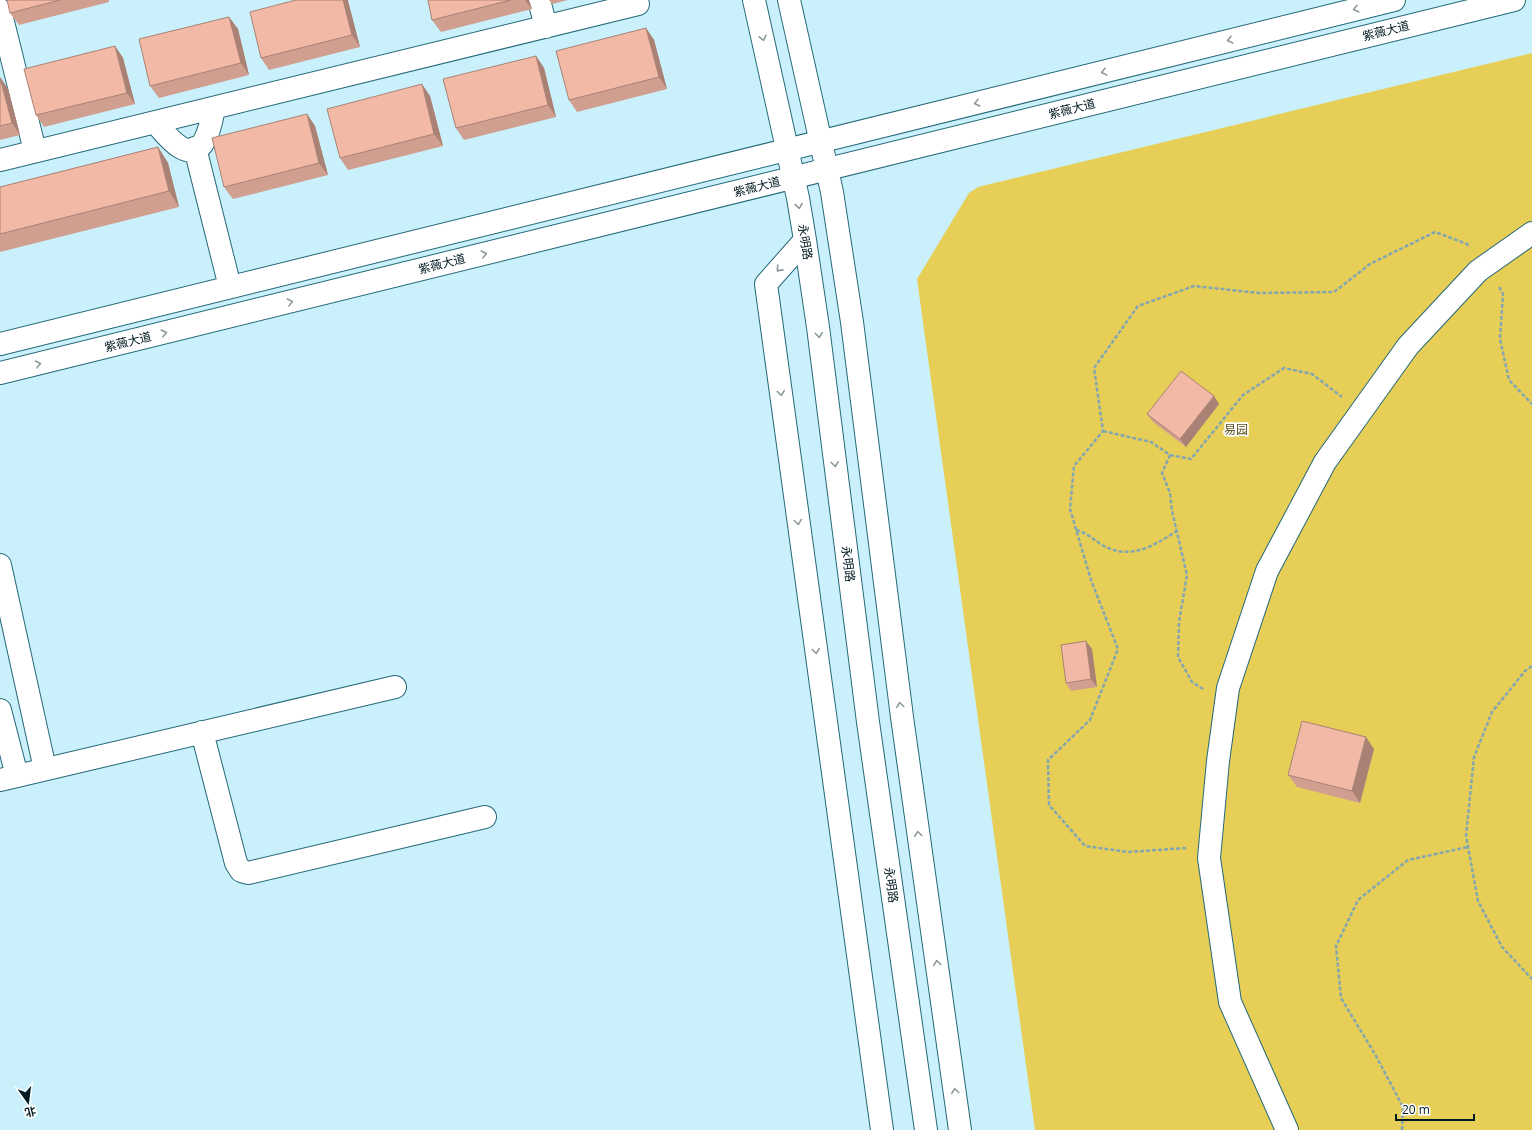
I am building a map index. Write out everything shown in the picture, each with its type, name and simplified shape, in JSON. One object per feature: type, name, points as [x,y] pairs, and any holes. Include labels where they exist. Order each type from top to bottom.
[{"type":"street","points":[[539,0],[546,27]]},
{"type":"street","name":"永明路","points":[[754,0],[788,149],[805,240],[818,327],[868,722],[926,1130]]},
{"type":"street","points":[[789,0],[827,169],[852,322],[902,717],[960,1130]]},
{"type":"street","points":[[0,344],[1394,0]]},
{"type":"street","name":"紫薇大道","points":[[0,373],[1514,0]]},
{"type":"street","points":[[0,160],[638,4]]},
{"type":"street","points":[[0,10],[35,152]]},
{"type":"street","points":[[155,122],[174,143],[182,148],[190,150],[204,142],[210,132],[214,108]]},
{"type":"street","points":[[195,148],[230,287]]},
{"type":"street","points":[[1287,1130],[1230,1002],[1209,858],[1218,761],[1228,688],[1267,571],[1325,462],[1408,346],[1478,271],[1532,233]]},
{"type":"street","points":[[805,240],[766,284],[882,1130]]},
{"type":"street","points":[[0,565],[45,769]]},
{"type":"street","points":[[0,710],[8,778],[395,687]]},
{"type":"street","points":[[202,732],[236,863],[241,870],[248,873],[485,817]]},
{"type":"path","points":[[1210,846],[1128,852],[1085,846],[1049,805],[1048,760],[1090,720],[1118,649],[1091,580],[1070,509],[1074,466],[1103,431],[1094,368],[1138,306],[1194,286],[1259,293],[1334,292],[1370,264],[1435,232],[1467,244],[1486,264],[1503,294],[1500,339],[1508,380],[1532,404]]},
{"type":"path","points":[[1103,431],[1151,442],[1170,455],[1191,459],[1243,395],[1284,368],[1312,374],[1361,411]]},
{"type":"path","points":[[1170,455],[1162,473],[1170,493],[1176,532],[1188,575],[1179,622],[1178,657],[1192,682],[1226,703]]},
{"type":"path","points":[[1076,530],[1086,533],[1103,546],[1124,553],[1147,549],[1176,532]]},
{"type":"path","points":[[1532,666],[1526,671],[1492,712],[1474,757],[1466,836],[1478,901],[1502,947],[1532,979]]},
{"type":"path","points":[[1402,1130],[1403,1107],[1376,1056],[1340,998],[1336,946],[1358,900],[1408,860],[1468,847]]},
{"type":"green space","name":"易园","points":[[1532,53],[1532,1130],[1035,1130],[917,279],[969,193],[978,187]]},
{"type":"building","points":[[7,0],[60,0],[10,13]]},
{"type":"building","points":[[296,0],[343,0],[352,35],[261,58],[250,12]]},
{"type":"building","points":[[428,0],[511,0],[432,20]]},
{"type":"building","points":[[229,17],[241,63],[150,86],[139,39]]},
{"type":"building","points":[[646,28],[659,77],[569,100],[556,51]]},
{"type":"building","points":[[115,46],[127,93],[36,115],[24,69]]},
{"type":"building","points":[[536,56],[548,105],[456,128],[443,79]]},
{"type":"building","points":[[0,78],[12,123],[0,126]]},
{"type":"building","points":[[422,84],[434,134],[340,158],[327,109]]},
{"type":"building","points":[[307,114],[319,163],[224,187],[212,138]]},
{"type":"building","points":[[158,147],[169,191],[0,234],[0,187]]},
{"type":"building","points":[[1181,371],[1214,396],[1180,439],[1147,414]]},
{"type":"building","points":[[1086,641],[1091,679],[1066,683],[1061,645]]},
{"type":"building","points":[[1302,721],[1366,737],[1352,791],[1288,775]]}]
